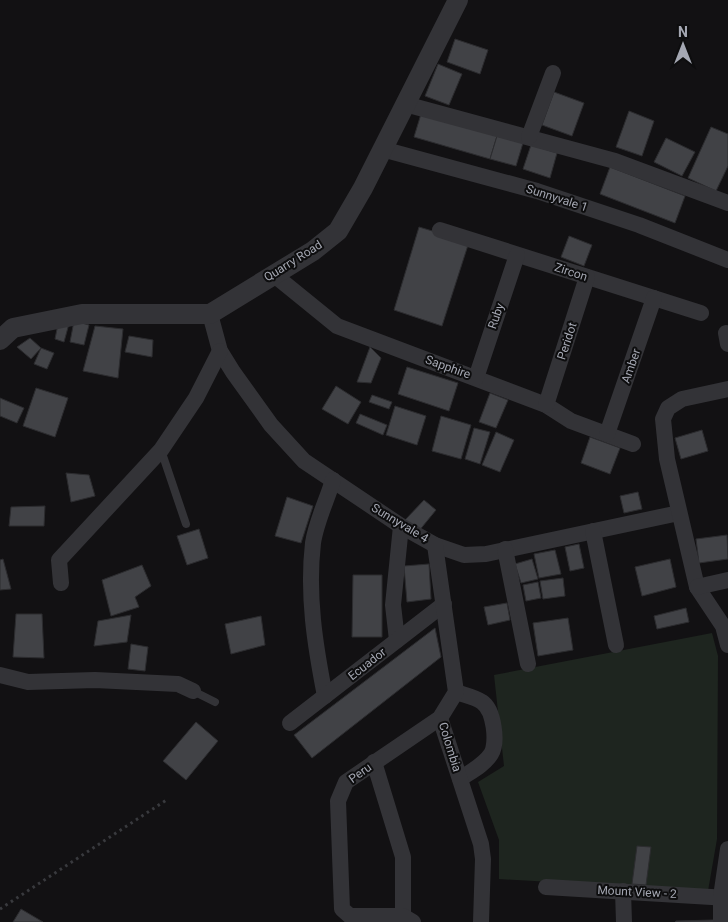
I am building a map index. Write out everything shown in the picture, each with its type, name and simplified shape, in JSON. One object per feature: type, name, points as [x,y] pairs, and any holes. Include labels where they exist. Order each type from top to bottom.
[{"type":"street","name":"Quarry Road","points":[[210,314],[313,251],[338,231],[382,150],[458,0]]},
{"type":"street","points":[[529,137],[553,73]]},
{"type":"street","points":[[405,104],[615,161],[728,203]]},
{"type":"street","name":"Sunnyvale 1","points":[[382,150],[537,191],[639,225],[728,260]]},
{"type":"street","name":"Zircon","points":[[440,230],[701,313]]},
{"type":"street","name":"Ruby","points":[[476,378],[517,255]]},
{"type":"street","name":"Sapphire","points":[[273,274],[337,326],[546,405],[571,421],[634,444]]},
{"type":"street","name":"Peridot","points":[[546,405],[587,277]]},
{"type":"street","name":"Amber","points":[[607,434],[654,298]]},
{"type":"street","points":[[4,330],[82,314],[210,314]]},
{"type":"street","name":"Sunnyvale 4","points":[[210,314],[220,351],[271,425],[304,461],[401,526],[435,545],[464,555],[486,554],[679,513]]},
{"type":"street","points":[[61,583],[59,560],[161,450],[196,398],[220,351]]},
{"type":"street","points":[[728,390],[682,399],[668,408],[663,419],[667,460],[697,587],[723,626],[728,645]]},
{"type":"street","points":[[325,696],[312,626],[312,586],[314,541],[333,480]]},
{"type":"street","points":[[397,640],[393,605],[401,526]]},
{"type":"street","points":[[593,531],[616,645]]},
{"type":"street","points":[[435,545],[456,692],[482,702],[490,714],[494,742],[492,753],[485,761],[460,779]]},
{"type":"street","points":[[505,549],[528,664]]},
{"type":"street","points":[[697,587],[728,580]]},
{"type":"street","name":"Ecuador","points":[[290,723],[444,604]]},
{"type":"street","points":[[0,675],[28,682],[96,680],[178,684],[193,691]]},
{"type":"street","name":"Colombia","points":[[456,692],[440,718],[481,844],[483,859],[481,922]]},
{"type":"street","name":"Peru","points":[[408,919],[350,916],[344,912],[340,904],[338,801],[346,782],[440,718]]},
{"type":"street","points":[[374,762],[403,857],[408,919]]},
{"type":"street","points":[[721,922],[728,849]]},
{"type":"street","name":"Mount View - 2","points":[[546,887],[724,897]]},
{"type":"street","points":[[623,891],[624,922]]},
{"type":"lane","points":[[161,450],[186,524]]},
{"type":"lane","points":[[193,691],[214,702]]},
{"type":"path","points":[[0,909],[168,799]]},
{"type":"shaded area","points":[[712,633],[718,656],[717,839],[708,891],[499,879],[499,840],[478,782],[504,766],[494,675]]},
{"type":"building","points":[[455,39],[488,50],[480,74],[447,62]]},
{"type":"building","points":[[438,64],[462,74],[449,105],[425,96]]},
{"type":"building","points":[[554,92],[584,103],[572,136],[542,125]]},
{"type":"building","points":[[629,111],[654,121],[642,156],[616,147]]},
{"type":"building","points":[[421,114],[497,136],[490,159],[414,137]]},
{"type":"building","points":[[711,127],[728,134],[728,166],[716,191],[688,178]]},
{"type":"building","points":[[497,136],[523,143],[516,166],[490,159]]},
{"type":"building","points":[[666,138],[695,152],[682,176],[654,162]]},
{"type":"building","points":[[531,145],[557,153],[550,178],[523,169]]},
{"type":"building","points":[[610,167],[685,196],[675,223],[600,194]]},
{"type":"building","points":[[419,227],[469,242],[442,326],[394,310]]},
{"type":"building","points":[[569,236],[592,245],[584,266],[561,257]]},
{"type":"building","points":[[59,319],[70,320],[64,342],[55,339]]},
{"type":"building","points":[[74,321],[89,325],[84,345],[70,342]]},
{"type":"building","points":[[95,326],[123,329],[118,378],[83,371]]},
{"type":"building","points":[[129,336],[153,340],[152,357],[125,352]]},
{"type":"building","points":[[30,338],[41,348],[31,359],[17,347]]},
{"type":"building","points":[[370,347],[381,358],[371,383],[357,382]]},
{"type":"building","points":[[41,348],[54,353],[47,369],[34,364]]},
{"type":"building","points":[[407,367],[458,383],[449,411],[398,394]]},
{"type":"building","points":[[336,386],[361,402],[348,424],[322,409]]},
{"type":"building","points":[[36,388],[68,398],[55,437],[23,426]]},
{"type":"building","points":[[490,393],[508,400],[496,428],[479,422]]},
{"type":"building","points":[[372,395],[392,402],[389,409],[369,402]]},
{"type":"building","points":[[0,398],[24,408],[17,423],[0,416]]},
{"type":"building","points":[[395,406],[426,416],[417,445],[386,435]]},
{"type":"building","points":[[360,414],[387,425],[383,435],[356,423]]},
{"type":"building","points":[[441,416],[471,425],[461,459],[432,451]]},
{"type":"building","points":[[474,428],[490,432],[480,464],[465,459]]},
{"type":"building","points":[[702,430],[708,451],[681,459],[675,438]]},
{"type":"building","points":[[496,432],[514,440],[500,472],[482,465]]},
{"type":"building","points":[[590,437],[620,448],[610,474],[581,463]]},
{"type":"building","points":[[66,473],[89,475],[95,496],[71,502]]},
{"type":"building","points":[[638,492],[642,509],[624,513],[620,496]]},
{"type":"building","points":[[287,497],[313,506],[301,543],[275,536]]},
{"type":"building","points":[[424,500],[436,510],[418,532],[405,520]]},
{"type":"building","points":[[45,506],[44,526],[9,526],[11,507]]},
{"type":"building","points":[[199,529],[208,558],[187,565],[177,536]]},
{"type":"building","points":[[727,535],[728,559],[699,563],[696,539]]},
{"type":"building","points":[[579,544],[584,568],[570,571],[565,547]]},
{"type":"building","points":[[555,550],[561,574],[539,578],[534,554]]},
{"type":"building","points":[[3,559],[11,589],[0,590],[0,560]]},
{"type":"building","points":[[532,559],[538,579],[521,583],[515,564]]},
{"type":"building","points":[[670,559],[676,587],[642,596],[635,567]]},
{"type":"building","points":[[429,564],[431,599],[407,602],[404,566]]},
{"type":"building","points":[[142,565],[151,586],[135,597],[139,607],[111,616],[102,580]]},
{"type":"building","points":[[353,575],[382,575],[382,637],[352,637]]},
{"type":"building","points":[[563,578],[565,596],[543,599],[540,581]]},
{"type":"building","points":[[538,582],[541,598],[526,601],[523,585]]},
{"type":"building","points":[[507,603],[510,620],[488,625],[484,607]]},
{"type":"building","points":[[686,608],[689,622],[657,629],[654,616]]},
{"type":"building","points":[[16,614],[42,614],[44,658],[13,657]]},
{"type":"building","points":[[131,615],[127,642],[94,646],[98,621]]},
{"type":"building","points":[[261,616],[265,645],[231,654],[225,624]]},
{"type":"building","points":[[568,618],[573,650],[538,656],[533,623]]},
{"type":"building","points":[[435,628],[441,657],[312,758],[294,735]]},
{"type":"building","points":[[131,644],[148,647],[145,671],[128,669]]},
{"type":"building","points":[[196,722],[218,741],[186,780],[163,761]]},
{"type":"building","points":[[637,846],[651,847],[646,885],[632,884]]},
{"type":"building","points":[[21,909],[43,922],[13,922]]},
{"type":"building","points":[[714,920],[714,922],[675,922],[676,921]]}]
